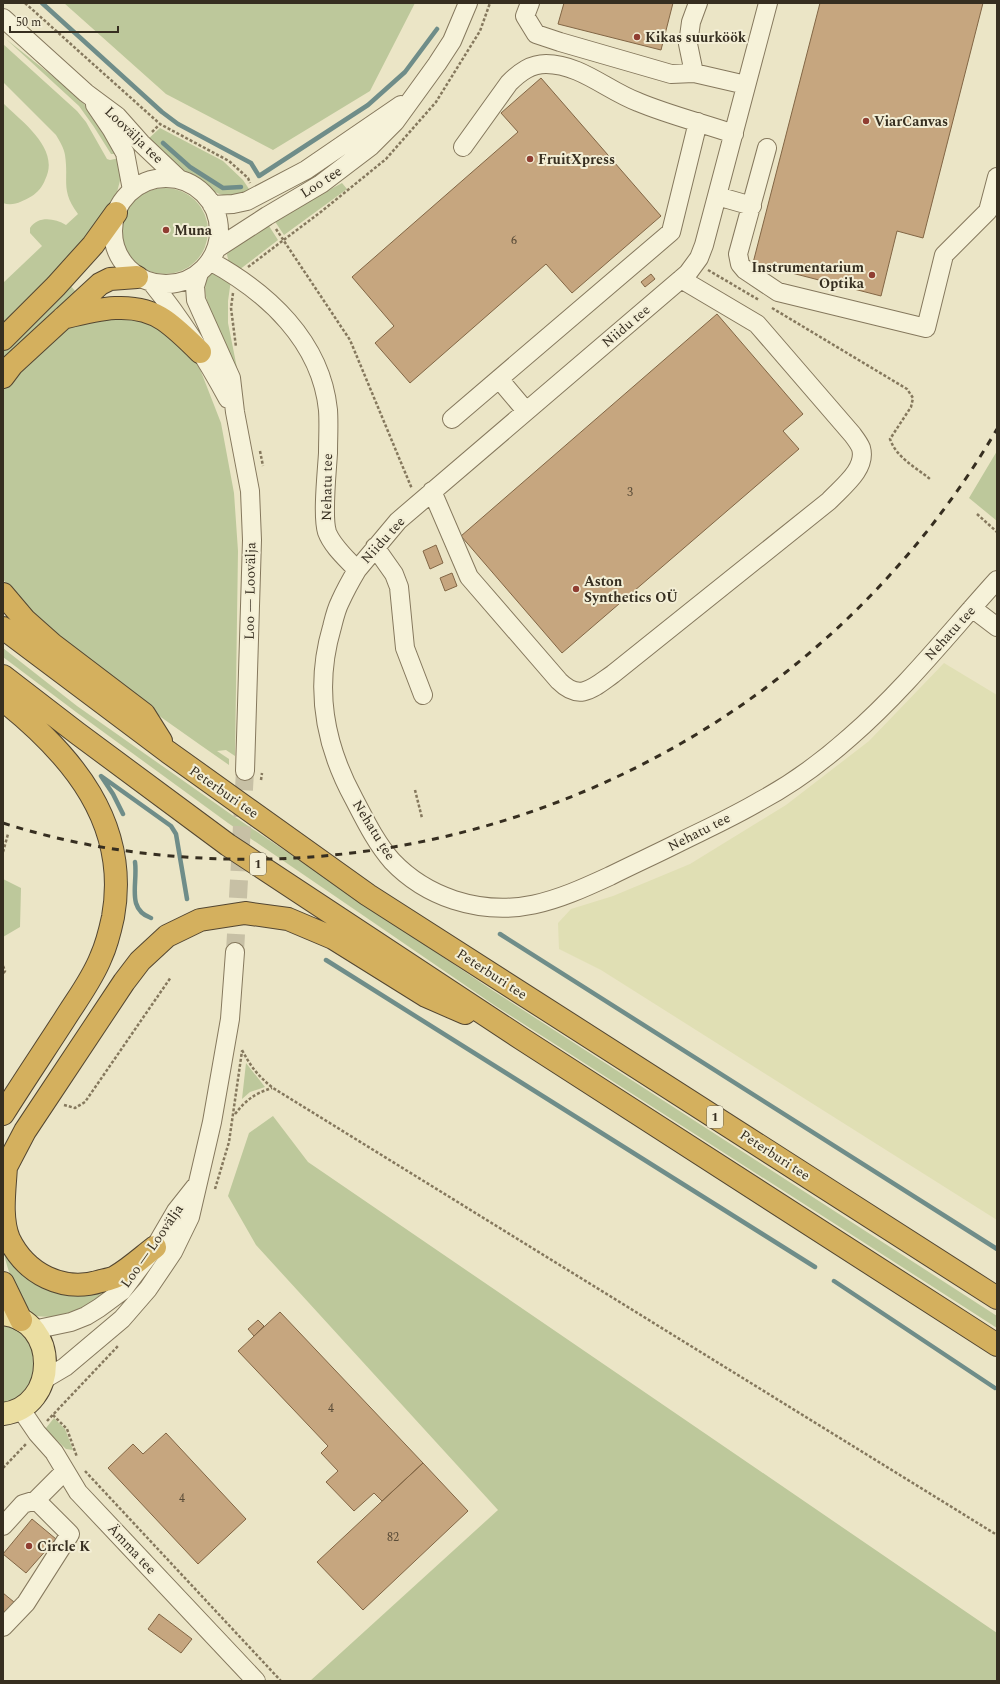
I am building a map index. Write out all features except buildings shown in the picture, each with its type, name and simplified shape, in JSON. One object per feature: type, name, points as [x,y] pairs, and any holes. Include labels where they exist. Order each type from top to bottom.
[{"type":"highway","points":[[3,339],[56,286],[94,245],[116,213]]},
{"type":"highway","points":[[3,377],[12,365],[100,284],[110,279],[145,280]]},
{"type":"highway","points":[[62,318],[90,311],[126,307],[151,313],[174,328],[200,352]]},
{"type":"highway","points":[[3,594],[25,620],[52,644],[144,714],[168,752]]},
{"type":"highway","name":"Peterburi tee","points":[[3,628],[168,752],[368,895],[997,1298]]},
{"type":"highway","name":"1","points":[[3,676],[228,845],[522,1039],[997,1345]]},
{"type":"highway","points":[[3,700],[50,742],[85,786],[98,806],[110,837],[116,867],[117,885],[108,939],[93,974],[3,1114]]},
{"type":"highway","points":[[155,1248],[115,1277],[93,1284],[75,1285],[49,1279],[27,1264],[9,1238],[4,1214],[4,1169],[25,1131],[124,982],[140,961],[167,936],[200,920],[245,913],[288,919],[333,938],[426,996],[522,1039]]},
{"type":"highway","points":[[3,1283],[19,1321]]},
{"type":"main road","points":[[11,1411],[30,1401],[38,1392],[46,1367],[45,1354],[41,1341],[19,1321]]},
{"type":"street","name":"Loo tee","points":[[209,261],[342,169],[371,146],[395,122],[452,41],[468,3]]},
{"type":"street","points":[[530,3],[525,16],[536,34],[654,70],[672,74],[694,73],[746,85]]},
{"type":"street","points":[[694,73],[688,44],[691,22],[698,3]]},
{"type":"street","name":"Niidu tee","points":[[357,570],[398,521],[418,503],[526,411],[687,282],[688,273],[699,258],[717,196],[768,3]]},
{"type":"street","name":"Loovälja tee","points":[[3,18],[86,93],[117,116],[141,143],[180,180]]},
{"type":"street","points":[[463,147],[509,82],[524,70],[537,65],[558,65],[569,68],[599,82],[618,94],[639,103],[734,134]]},
{"type":"street","name":"Loovälja tee","points":[[86,93],[112,130],[125,153],[132,190]]},
{"type":"street","name":"Loo tee","points":[[212,205],[233,204],[248,201],[306,170],[412,98]]},
{"type":"street","points":[[452,420],[671,232],[698,122]]},
{"type":"street","points":[[767,148],[738,254],[740,264],[745,270],[778,292],[926,328],[944,255],[988,211],[997,177]]},
{"type":"street","points":[[164,178],[180,180],[193,185],[204,194],[212,205],[218,219],[219,234],[209,261],[185,281],[169,285],[145,280],[126,267],[118,255],[113,242],[112,227],[116,213],[122,200],[132,190],[147,181],[164,178]]},
{"type":"street","points":[[717,196],[752,206]]},
{"type":"street","name":"Loo — Loovälja","points":[[209,261],[195,286],[196,300],[230,378],[250,491],[252,540],[245,771]]},
{"type":"street","name":"Nehatu tee","points":[[209,261],[238,278],[279,310],[300,336],[314,360],[323,387],[328,409],[329,432],[325,518],[327,532],[336,546],[357,570],[339,604],[328,640],[323,668],[323,697],[326,725],[333,753],[346,785],[377,841],[391,860],[408,876],[427,889],[449,898],[469,905],[492,908],[524,907],[555,900],[667,848],[761,801],[818,763],[877,713],[997,580]]},
{"type":"street","name":"Loo — Loovälja","points":[[145,280],[175,312],[214,373],[235,412]]},
{"type":"street","points":[[432,491],[469,577],[566,688],[579,692],[588,691],[613,674],[829,501],[858,469],[862,458],[860,446],[852,434],[757,324],[687,282]]},
{"type":"street","points":[[499,379],[526,411]]},
{"type":"street","points":[[375,547],[394,574],[399,587],[404,648],[423,695]]},
{"type":"street","points":[[972,608],[997,627]]},
{"type":"street","name":"Loo — Loovälja","points":[[43,1380],[65,1367],[122,1319],[148,1289],[173,1252],[190,1217],[212,1122],[230,1019],[235,952]]},
{"type":"street","name":"Loo — Loovälja","points":[[19,1321],[71,1322],[99,1308],[122,1291],[155,1248],[176,1211],[199,1181]]},
{"type":"street","name":"Ämma tee","points":[[11,1411],[37,1433],[54,1452],[71,1467],[78,1492],[256,1681]]},
{"type":"street","points":[[3,1526],[22,1504],[36,1500],[71,1467]]},
{"type":"street","points":[[3,1627],[26,1603],[70,1534],[36,1500]]},
{"type":"path","points":[[25,3],[160,124],[229,161],[248,178],[253,189]]},
{"type":"path","points":[[275,228],[350,340],[418,503]]},
{"type":"path","points":[[242,272],[284,241]]},
{"type":"path","points":[[687,282],[708,270],[763,303]]},
{"type":"path","points":[[770,307],[907,389],[913,398],[911,407],[890,439],[898,454],[930,478]]},
{"type":"path","points":[[977,514],[997,532]]},
{"type":"path","points":[[415,790],[422,818]]},
{"type":"path","points":[[3,852],[8,834]]},
{"type":"path","points":[[3,966],[5,971],[3,974]]},
{"type":"path","points":[[49,1095],[66,1106],[75,1108],[85,1102],[171,977]]},
{"type":"path","points":[[242,1050],[260,1078],[273,1088],[997,1535]]},
{"type":"path","points":[[234,1115],[246,1101],[257,1093],[273,1088]]},
{"type":"path","points":[[53,1415],[67,1429],[76,1452],[71,1467]]},
{"type":"path","points":[[3,1468],[37,1433]]},
{"type":"path","points":[[83,1468],[281,1681]]},
{"type":"green space","points":[[64,3],[415,3],[370,91],[273,150],[166,94]]},
{"type":"green space","points":[[6,39],[60,82],[84,104],[118,154],[111,154],[79,106]]},
{"type":"green space","points":[[3,44],[77,111],[86,122],[107,159],[110,160],[120,158],[121,177],[117,192],[92,232],[3,329],[3,283],[42,246],[30,233],[30,228],[37,221],[46,219],[66,225],[78,214],[72,206],[67,192],[66,164],[63,147],[56,135],[3,82]]},
{"type":"green space","points":[[3,103],[29,128],[44,147],[48,158],[49,169],[40,189],[34,195],[18,203],[10,204],[3,203]]},
{"type":"green space","points":[[160,128],[223,161],[243,180],[251,192],[230,196],[223,195],[214,192],[194,179],[147,140]]},
{"type":"green space","points":[[342,183],[347,189],[284,235],[274,220]]},
{"type":"green space","points":[[157,188],[173,188],[182,191],[196,200],[205,214],[208,223],[208,239],[205,248],[196,262],[182,271],[173,274],[157,274],[141,267],[134,262],[129,255],[122,239],[122,223],[129,207],[134,200],[141,195]]},
{"type":"green space","points":[[265,225],[269,226],[278,240],[239,270],[230,264],[227,254],[231,249]]},
{"type":"green space","points":[[212,272],[231,280],[228,301],[228,323],[241,388],[223,336],[213,318],[206,298],[205,288],[207,279]]},
{"type":"green space","points":[[70,285],[76,292],[3,363],[3,351]]},
{"type":"green space","points":[[110,314],[151,322],[192,355],[200,369],[221,423],[234,493],[238,551],[235,756],[226,750],[217,751],[229,759],[229,765],[173,726],[71,650],[41,624],[3,579],[3,390],[17,373],[69,326]]},
{"type":"green space","points":[[997,451],[997,521],[969,498]]},
{"type":"green space","points":[[3,648],[77,706],[232,815],[492,990],[997,1316],[997,1328],[494,1005],[228,823],[3,657]]},
{"type":"green space","points":[[944,663],[997,695],[997,1220],[601,970],[559,949],[558,923],[571,909],[613,896],[690,864],[786,805],[869,741]]},
{"type":"green space","points":[[3,879],[21,888],[20,927],[3,937]]},
{"type":"green space","points":[[246,1063],[265,1087],[250,1092],[242,1099]]},
{"type":"green space","points":[[273,1116],[308,1162],[997,1633],[997,1681],[310,1681],[498,1510],[256,1245],[228,1196],[249,1133]]},
{"type":"green space","points":[[3,1248],[24,1275],[43,1288],[64,1294],[74,1295],[107,1292],[81,1308],[65,1315],[46,1317],[35,1316],[23,1302],[14,1285],[7,1266]]},
{"type":"green space","points":[[3,1322],[28,1337],[38,1364],[27,1393],[3,1406]]},
{"type":"green space","points":[[54,1418],[65,1429],[73,1450],[66,1449],[46,1430]]},
{"type":"waterway","points":[[42,3],[162,112],[178,124],[251,163],[259,176],[368,105],[405,72],[437,29]]},
{"type":"waterway","points":[[163,143],[190,167],[223,188],[241,187]]},
{"type":"waterway","points":[[123,814],[113,794],[101,776],[171,826],[176,834],[187,899]]},
{"type":"waterway","points":[[135,862],[136,902],[138,909],[143,914],[151,918]]},
{"type":"waterway","points":[[500,934],[997,1249]]},
{"type":"waterway","points":[[326,960],[815,1267]]},
{"type":"waterway","points":[[834,1281],[995,1388]]},
{"type":"tunnel","points":[[235,952],[245,771]]},
{"type":"railway","points":[[3,823],[74,842],[148,854],[221,859],[295,858],[403,845],[507,820],[606,782],[700,732],[787,672],[866,601],[936,519],[997,429]]},
{"type":"place","name":"Kikas suurköök","points":[[637,37]]},
{"type":"place","name":"ViarCanvas","points":[[866,121]]},
{"type":"place","name":"FruitXpress","points":[[530,159]]},
{"type":"place","name":"Muna","points":[[166,230]]},
{"type":"place","name":"Instrumentarium Optika","points":[[872,275]]},
{"type":"place","name":"Aston Synthetics OÜ","points":[[576,589]]},
{"type":"place","name":"Circle K","points":[[29,1546]]}]
